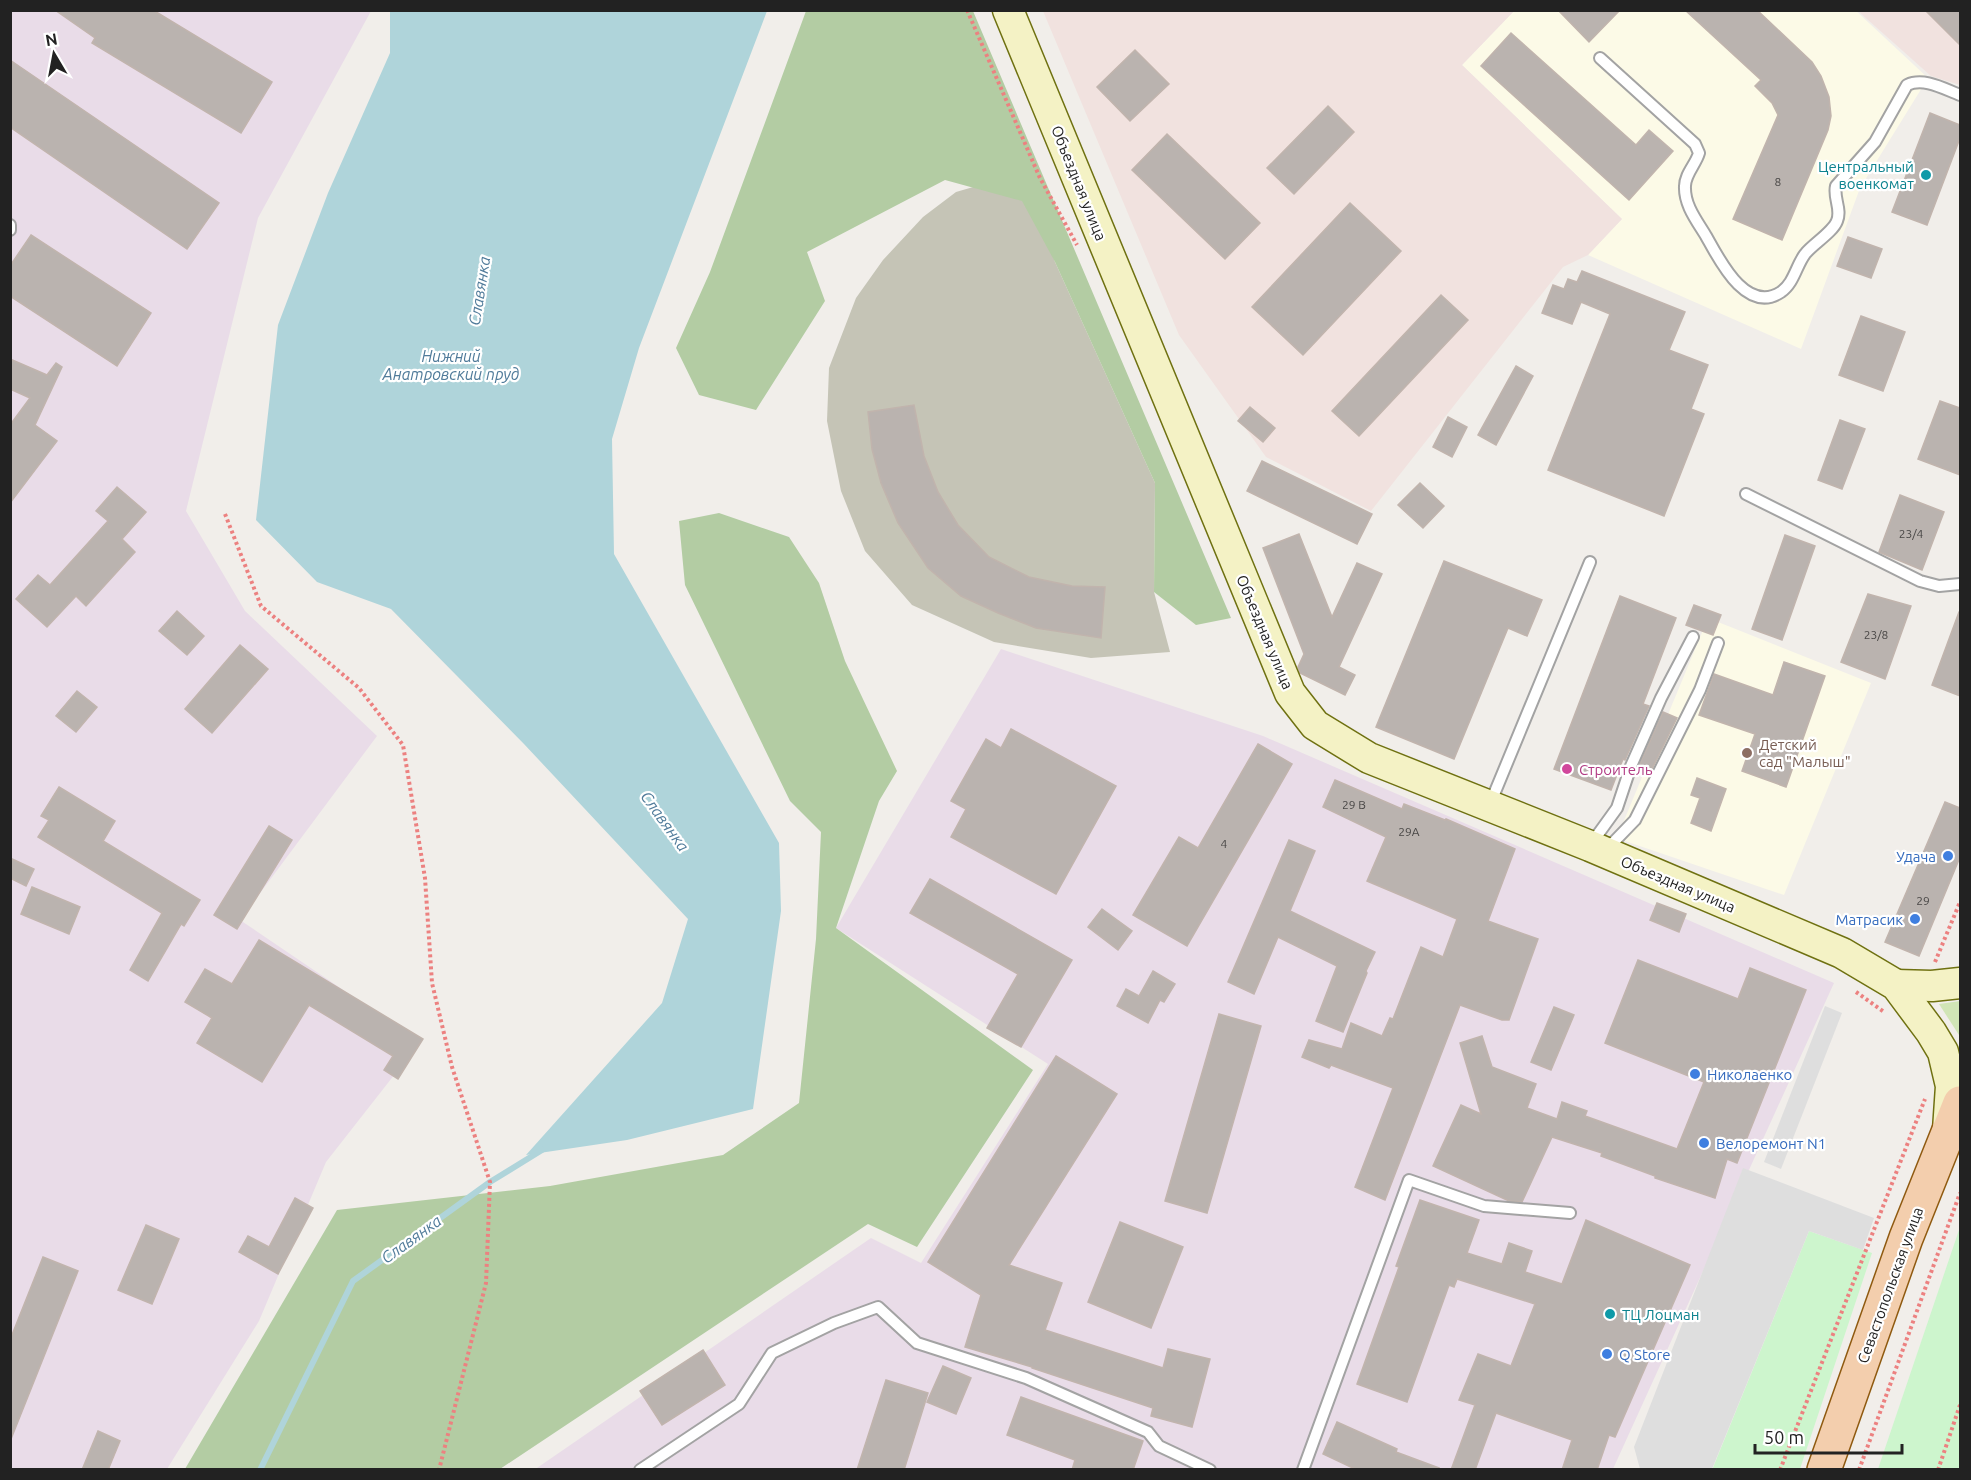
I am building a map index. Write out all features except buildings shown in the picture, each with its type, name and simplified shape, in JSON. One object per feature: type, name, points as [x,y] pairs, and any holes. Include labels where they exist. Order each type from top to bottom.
[{"type":"main road","name":"Объездная улица","points":[[1008,10],[1290,693],[1315,725],[1369,758],[1597,849],[1842,952],[1896,985],[1943,1052],[1951,1086],[1947,1139]]},
{"type":"main road","name":"Объездная улица","points":[[1896,985],[1932,986],[1960,982]]},
{"type":"main road","name":"Севастопольская улица","points":[[1824,1470],[1906,1238],[1960,1103]]},
{"type":"lane","points":[[1600,58],[1695,144],[1699,153],[1685,185],[1689,206],[1725,270],[1737,284],[1753,294],[1767,297],[1789,286],[1803,256],[1837,224],[1840,211],[1835,192],[1836,186],[1875,142],[1907,85],[1915,81],[1925,82],[1960,95]]},
{"type":"lane","points":[[1746,494],[1920,581],[1939,586],[1960,584]]},
{"type":"lane","points":[[1489,807],[1590,562]]},
{"type":"lane","points":[[1597,849],[1617,808],[1631,766],[1661,698],[1694,637]]},
{"type":"lane","points":[[1597,849],[1635,820],[1700,690],[1718,643]]},
{"type":"lane","points":[[1302,1470],[1408,1180],[1484,1206],[1570,1212]]},
{"type":"lane","points":[[640,1470],[739,1404],[772,1353],[834,1323],[878,1307],[917,1343],[1026,1378],[1148,1432],[1159,1446],[1210,1470]]},
{"type":"path","points":[[225,514],[261,606],[359,688],[402,745],[425,878],[432,983],[452,1068],[490,1182],[486,1283],[439,1470]]},
{"type":"path","points":[[1933,965],[1960,902]]},
{"type":"path","points":[[1849,987],[1892,1018]]},
{"type":"path","points":[[1780,1470],[1926,1094]]},
{"type":"path","points":[[1859,1470],[1960,1193]]},
{"type":"path","points":[[1938,1470],[1960,1405]]},
{"type":"shaded area","points":[[1855,10],[1928,78],[1860,188],[1801,349],[1588,255],[1622,219],[1462,65],[1514,11]]},
{"type":"shaded area","points":[[10,11],[371,11],[258,218],[186,511],[245,611],[377,736],[240,920],[420,1042],[326,1162],[259,1321],[167,1469],[11,1469]]},
{"type":"shaded area","points":[[1043,11],[1514,11],[1462,65],[1622,219],[1588,255],[1563,267],[1371,511],[1266,457],[1179,335]]},
{"type":"shaded area","points":[[1858,11],[1960,11],[1960,85],[1931,76]]},
{"type":"shaded area","points":[[1021,173],[1055,262],[1155,483],[1154,592],[1170,652],[1091,658],[994,642],[912,605],[865,551],[841,491],[827,421],[829,368],[856,298],[883,260],[923,217],[956,192]]},
{"type":"shaded area","name":"Детский сад \"Малыш\"","points":[[1708,618],[1871,683],[1784,895],[1625,841],[1623,823]]},
{"type":"shaded area","points":[[1001,649],[1263,736],[1834,983],[1613,1469],[534,1470],[871,1238],[921,1263],[1048,1064],[836,928]]},
{"type":"shaded area","points":[[1825,1006],[1842,1013],[1781,1169],[1764,1162]]},
{"type":"shaded area","points":[[1743,1168],[1874,1218],[1863,1250],[1809,1231],[1712,1469],[1640,1469],[1634,1447]]},
{"type":"green space","points":[[806,11],[973,11],[1231,618],[1196,625],[1154,592],[1155,483],[1055,262],[1022,201],[945,180],[807,252],[825,301],[756,410],[699,395],[676,348],[710,272]]},
{"type":"green space","points":[[719,513],[789,537],[819,583],[845,661],[897,771],[879,801],[836,928],[1033,1070],[917,1247],[868,1224],[500,1469],[185,1469],[337,1210],[550,1186],[723,1155],[799,1103],[816,939],[821,832],[790,801],[685,585],[679,521]]},
{"type":"green space","points":[[1960,1001],[1960,1032],[1959,1035],[1939,1004]]},
{"type":"green space","points":[[1960,1227],[1960,1469],[1878,1469]]},
{"type":"green space","points":[[1809,1231],[1872,1253],[1800,1469],[1712,1470]]},
{"type":"water","name":"Нижний Анатровский пруд","points":[[390,11],[767,11],[639,348],[612,439],[614,554],[779,843],[781,911],[753,1109],[627,1140],[526,1155],[662,1003],[688,919],[524,744],[391,609],[317,582],[256,520],[278,325],[328,193],[390,53]]},
{"type":"waterway","name":"Славянка","points":[[260,1470],[353,1281],[490,1182],[542,1150]]},
{"type":"place","name":"Центральный военкомат","points":[[1926,175]]},
{"type":"place","name":"Детский сад \"Малыш\"","points":[[1747,753]]},
{"type":"place","name":"Строитель","points":[[1567,769]]},
{"type":"place","name":"Удача","points":[[1948,856]]},
{"type":"place","name":"Матрасик","points":[[1915,919]]},
{"type":"place","name":"Николаенко","points":[[1695,1074]]},
{"type":"place","name":"Велоремонт N1","points":[[1704,1143]]},
{"type":"place","name":"ТЦ Лоцман","points":[[1610,1314]]},
{"type":"place","name":"Q Store","points":[[1607,1354]]}]
